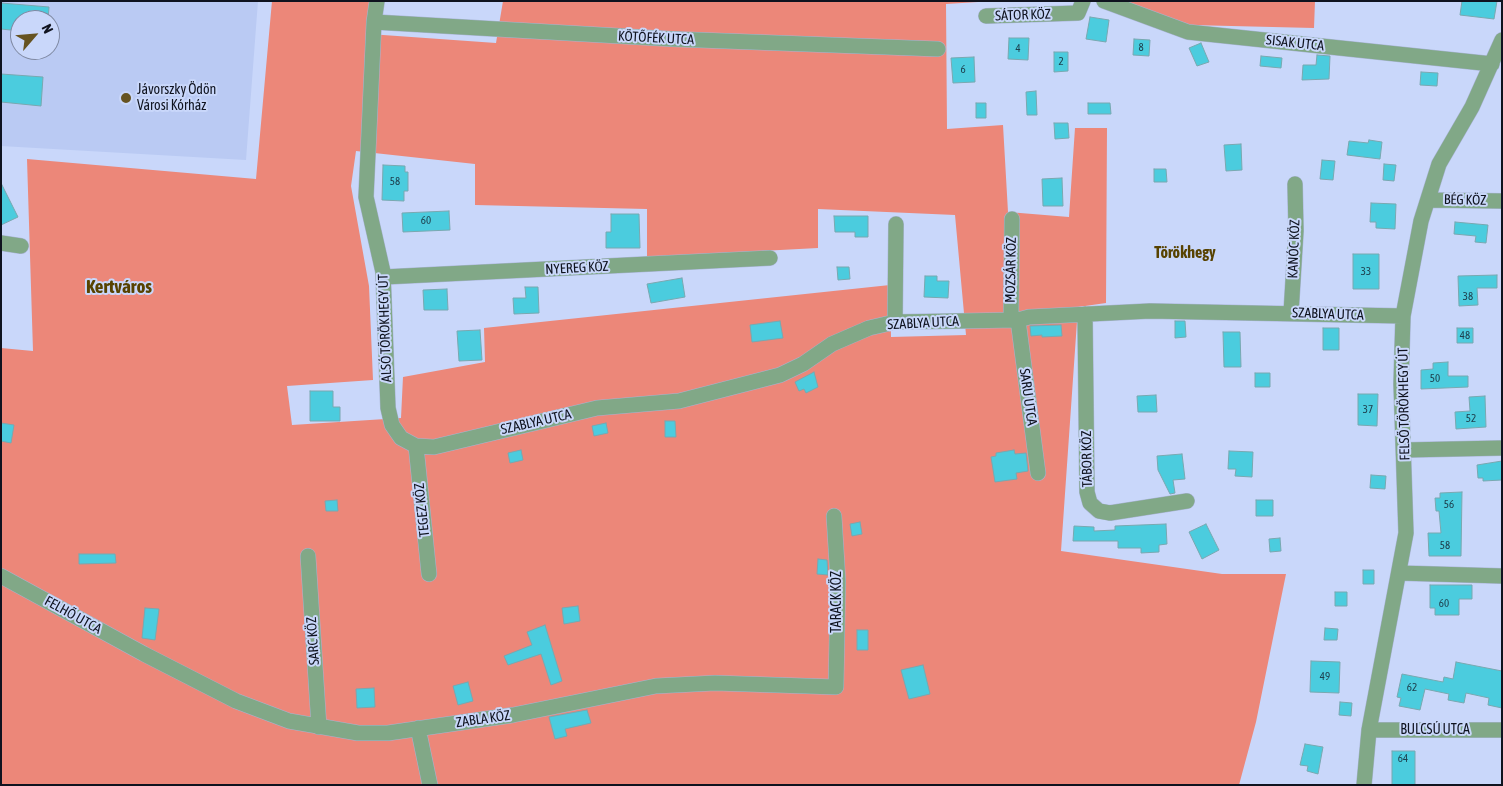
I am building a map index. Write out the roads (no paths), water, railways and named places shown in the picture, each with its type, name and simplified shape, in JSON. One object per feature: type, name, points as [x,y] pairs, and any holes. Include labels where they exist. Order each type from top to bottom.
[{"type":"street","name":"ALSÓ TÖRÖKHEGY ÚT","points":[[377,1],[374,22],[366,197],[384,277],[388,408],[392,425],[401,438],[416,446]]},
{"type":"street","name":"SÁTOR KÖZ","points":[[986,16],[1078,14],[1083,1]]},
{"type":"street","name":"SISAK UTCA","points":[[1104,1],[1188,32],[1492,64]]},
{"type":"street","name":"KÖTŐFÉK UTCA","points":[[374,22],[672,40],[938,49]]},
{"type":"street","name":"FELSŐ TÖRÖKHEGY ÚT","points":[[1364,785],[1369,730],[1406,533],[1405,450],[1401,384],[1403,316],[1421,221],[1439,164],[1464,124],[1502,40]]},
{"type":"street","name":"KANÓC KÖZ","points":[[1291,313],[1296,230],[1295,184]]},
{"type":"street","name":"BÉG KÖZ","points":[[1428,200],[1502,201]]},
{"type":"street","name":"MOZSÁR KÖZ","points":[[1012,219],[1014,320]]},
{"type":"street","points":[[895,322],[896,224]]},
{"type":"street","points":[[1,243],[21,246]]},
{"type":"street","name":"NYEREG KÖZ","points":[[384,277],[770,258]]},
{"type":"street","name":"SZABLYA UTCA","points":[[416,446],[434,447],[597,408],[679,401],[780,375],[803,364],[832,344],[870,328],[895,322],[1014,320],[1029,317],[1150,311],[1403,316]]},
{"type":"street","name":"TÁBOR KÖZ","points":[[1085,314],[1087,492],[1090,503],[1099,511],[1110,513],[1187,501]]},
{"type":"street","name":"SARU UTCA","points":[[1014,320],[1038,473]]},
{"type":"street","name":"TEGEZ KÖZ","points":[[416,446],[429,574]]},
{"type":"street","points":[[1405,450],[1502,448]]},
{"type":"street","name":"TARACK KÖZ","points":[[834,516],[838,581],[836,687]]},
{"type":"street","name":"SARC KÖZ","points":[[308,556],[319,727]]},
{"type":"street","points":[[1400,573],[1502,576]]},
{"type":"street","name":"FELHŐ UTCA","points":[[1,576],[144,654]]},
{"type":"street","name":"ZABLA KÖZ","points":[[144,654],[236,701],[289,721],[358,733],[388,733],[513,714],[656,686],[715,683],[836,687]]},
{"type":"street","points":[[418,728],[430,785]]},
{"type":"street","name":"BULCSÚ UTCA","points":[[1369,730],[1502,730]]},
{"type":"place","name":"Jávorszky Ödön Városi Kórház","points":[[126,98]]},
{"type":"district","name":"Törökhegy","points":[[1185,253]]},
{"type":"district","name":"Kertváros","points":[[119,287]]}]
